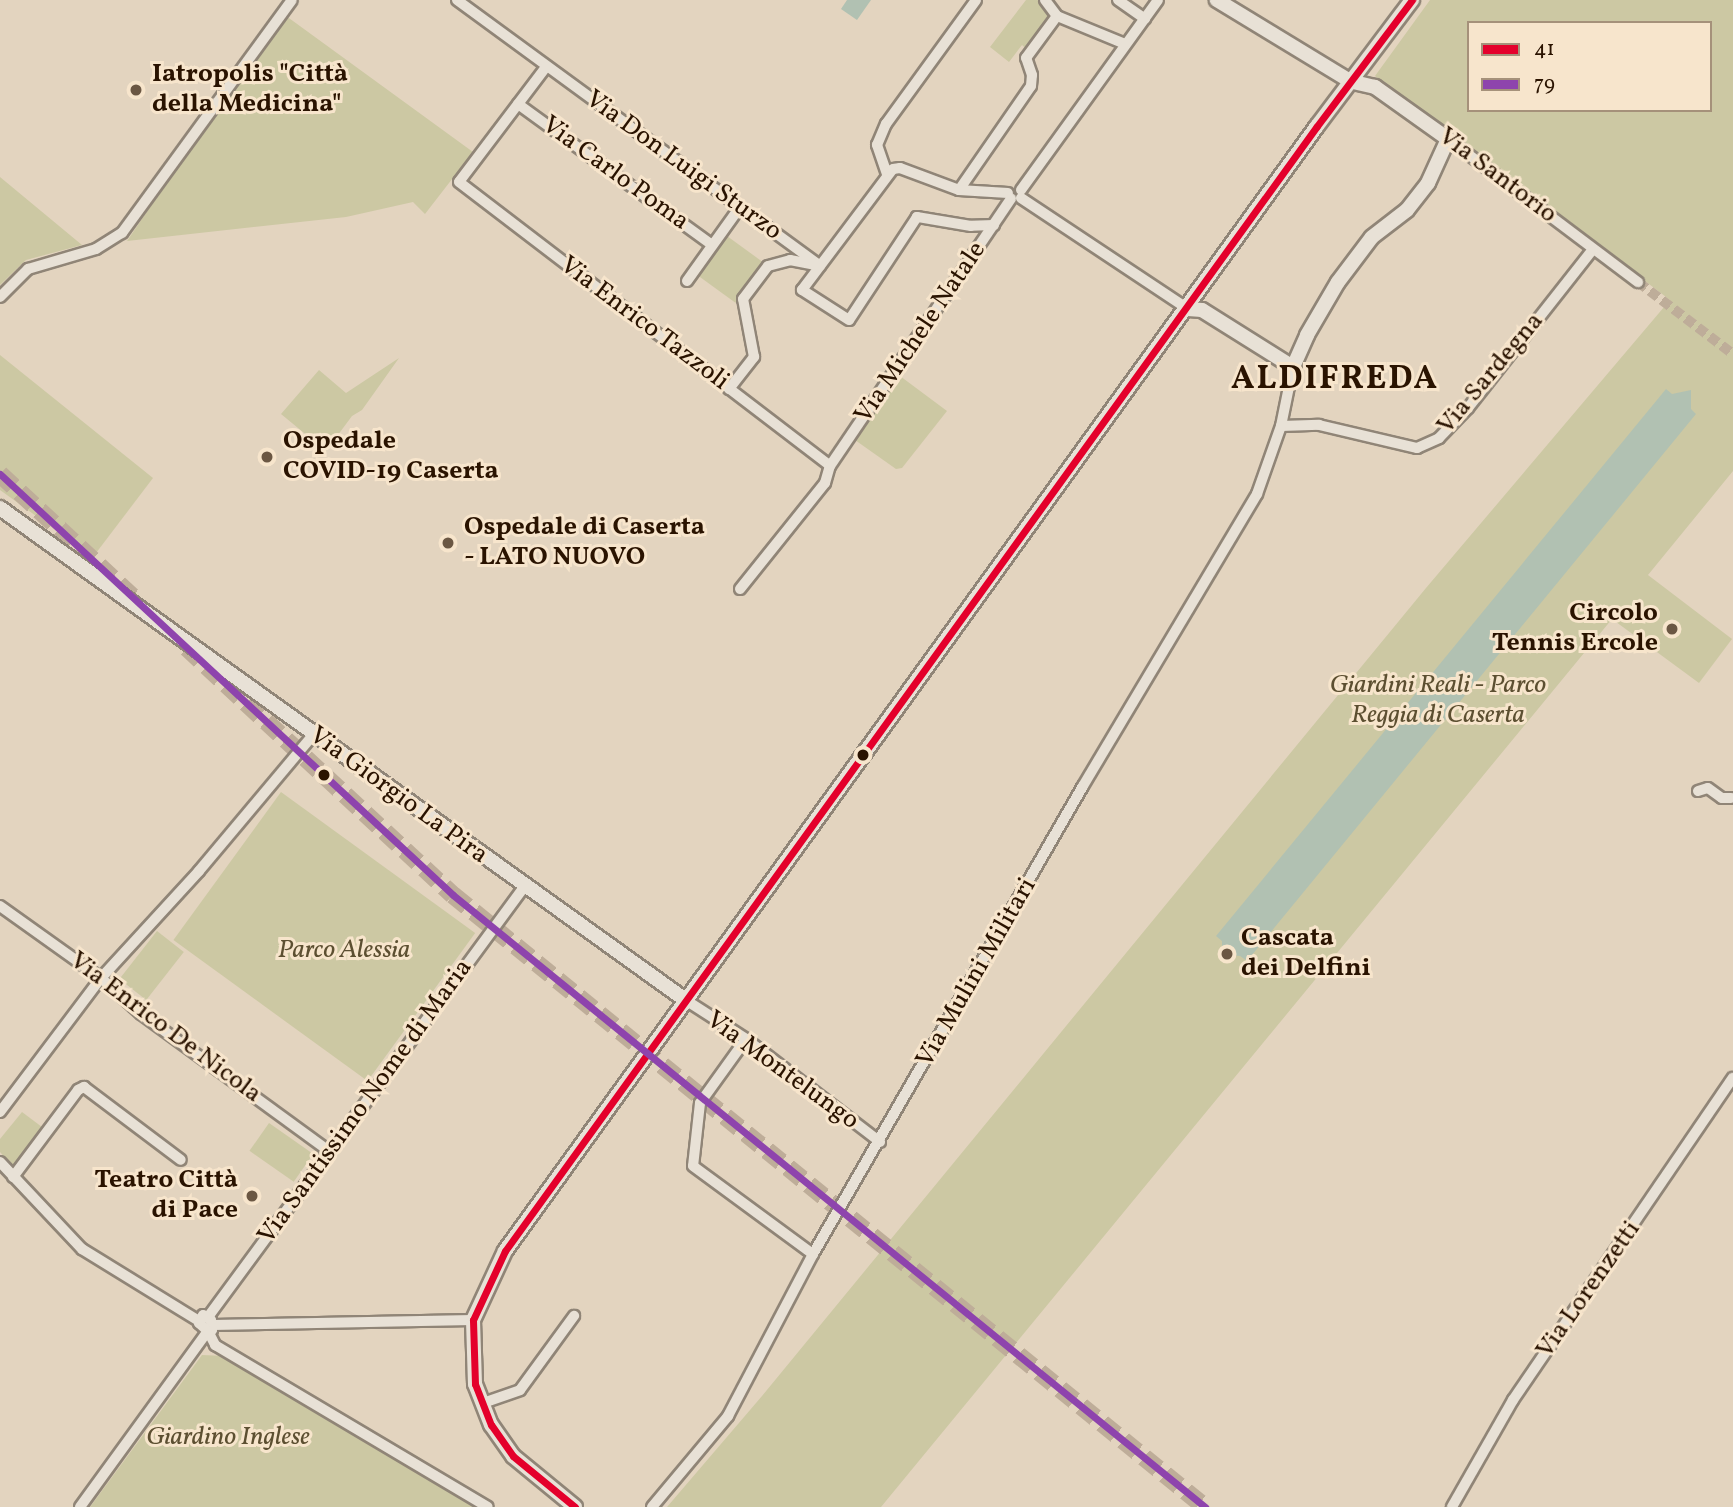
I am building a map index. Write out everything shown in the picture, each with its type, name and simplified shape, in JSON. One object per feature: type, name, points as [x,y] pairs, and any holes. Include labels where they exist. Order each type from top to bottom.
[{"type":"street","points":[[0,297],[28,269],[42,262],[96,249],[122,233],[292,0]]},
{"type":"street","name":"Via Don Luigi Sturzo","points":[[457,0],[820,266]]},
{"type":"street","points":[[887,174],[877,145],[886,124],[976,0]]},
{"type":"street","points":[[1045,0],[1057,16],[1125,44]]},
{"type":"street","points":[[1118,0],[1145,19]]},
{"type":"street","name":"Via Michele Natale","points":[[740,589],[825,483],[830,466],[993,225],[1158,0]]},
{"type":"street","name":"Via Santorio","points":[[1217,0],[1350,81],[1376,87],[1638,282]]},
{"type":"street","points":[[575,1507],[513,1456],[491,1425],[475,1384],[473,1320],[505,1251],[684,999],[1188,309],[1317,126],[1412,0]]},
{"type":"street","points":[[959,190],[1031,86],[1032,75],[1026,58],[1057,16]]},
{"type":"street","points":[[518,104],[546,67]]},
{"type":"street","name":"Via Enrico Tazzoli","points":[[518,104],[458,182],[830,466]]},
{"type":"street","name":"Via Carlo Poma","points":[[518,104],[712,245]]},
{"type":"street","points":[[993,225],[971,226],[917,217],[849,320],[802,290],[887,174],[900,168],[959,190],[1015,195],[1188,309],[1202,310],[1293,367],[1307,335],[1338,282],[1372,237],[1407,210],[1428,183],[1448,139]]},
{"type":"street","points":[[687,281],[740,207]]},
{"type":"street","name":"Via Sardegna","points":[[1281,426],[1319,425],[1417,448],[1439,438],[1468,408],[1593,249]]},
{"type":"street","points":[[729,389],[754,357],[743,299],[768,266],[790,260],[820,266]]},
{"type":"street","name":"Via Mulini Militari","points":[[652,1507],[728,1416],[813,1254],[1083,786],[1257,494],[1281,426],[1293,367]]},
{"type":"street","name":"Via Giorgio La Pira","points":[[0,508],[524,887],[684,999]]},
{"type":"street","points":[[0,1112],[102,978],[200,871],[313,734]]},
{"type":"street","points":[[1698,791],[1708,788],[1723,798],[1732,798]]},
{"type":"street","name":"Via Santissimo Nome di Maria","points":[[80,1507],[329,1151],[524,887]]},
{"type":"street","name":"Via Enrico De Nicola","points":[[0,906],[102,978],[142,1014],[329,1151]]},
{"type":"street","name":"Via Montelungo","points":[[684,999],[746,1039],[880,1142]]},
{"type":"street","points":[[746,1039],[700,1103],[693,1166],[813,1254]]},
{"type":"street","name":"Via Lorenzetti","points":[[1452,1507],[1513,1400],[1733,1078]]},
{"type":"street","points":[[13,1177],[78,1090],[84,1087],[181,1160]]},
{"type":"street","points":[[0,1162],[82,1249],[207,1323],[473,1320]]},
{"type":"street","points":[[483,1403],[520,1390],[574,1316]]},
{"type":"street","points":[[207,1323],[215,1345],[488,1507]]},
{"type":"green space","points":[[1026,0],[1045,0],[1057,16],[1030,52],[1022,45],[1009,62],[990,47]]},
{"type":"green space","name":"Giardini Reali - Parco Reggia di Caserta","points":[[1430,0],[1733,0],[1733,471],[1648,575],[1732,639],[1699,683],[1612,619],[881,1507],[667,1507],[762,1396],[1426,588],[1670,300],[1375,76]]},
{"type":"green space","points":[[282,13],[473,152],[425,214],[413,202],[346,217],[127,241]]},
{"type":"green space","points":[[0,177],[82,245],[26,260],[0,285]]},
{"type":"green space","points":[[727,236],[764,263],[735,303],[698,276]]},
{"type":"green space","points":[[0,355],[153,478],[93,557],[0,490]]},
{"type":"green space","points":[[399,358],[362,410],[352,416],[326,451],[281,414],[319,370],[346,393]]},
{"type":"green space","points":[[900,376],[947,411],[902,468],[896,469],[855,440]]},
{"type":"green space","name":"Parco Alessia","points":[[281,792],[475,933],[368,1081],[173,940]]},
{"type":"green space","points":[[157,931],[184,952],[146,1000],[119,979]]},
{"type":"green space","points":[[22,1112],[42,1127],[13,1167],[0,1152],[0,1139]]},
{"type":"green space","points":[[269,1123],[313,1154],[294,1182],[249,1151]]},
{"type":"green space","name":"Giardino Inglese","points":[[202,1355],[225,1356],[482,1507],[90,1507]]},
{"type":"shaded area","points":[[847,0],[871,0],[857,20],[841,9]]},
{"type":"shaded area","points":[[1666,389],[1672,394],[1691,390],[1691,409],[1696,414],[1247,961],[1240,956],[1228,955],[1222,948],[1222,941],[1216,936]]},
{"type":"tunnel","points":[[1638,282],[1733,354]]},
{"type":"tunnel","points":[[0,474],[138,602]]},
{"type":"tunnel","points":[[187,648],[453,895],[1205,1507]]},
{"type":"transit line","name":"41","points":[[575,1507],[513,1456],[491,1425],[475,1384],[473,1320],[505,1251],[1317,126],[1412,0]]},
{"type":"transit line","name":"79","points":[[0,474],[453,895],[1205,1507]]},
{"type":"place","name":"Iatropolis \"Città della Medicina\"","points":[[136,90]]},
{"type":"place","name":"Ospedale COVID-19 Caserta","points":[[267,457]]},
{"type":"place","name":"Ospedale di Caserta - LATO NUOVO","points":[[448,543]]},
{"type":"place","name":"Circolo Tennis Ercole","points":[[1672,629]]},
{"type":"place","name":"Cascata dei Delfini","points":[[1227,954]]},
{"type":"place","name":"Teatro Città di Pace","points":[[252,1196]]},
{"type":"district","name":"ALDIFREDA","points":[[1335,381]]}]
